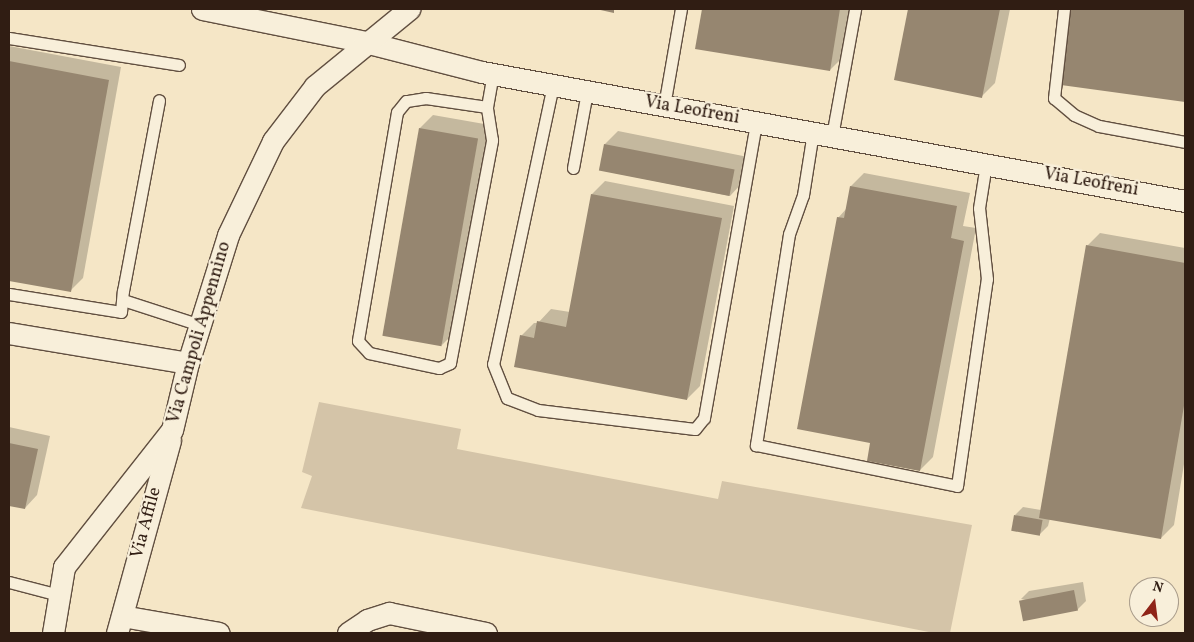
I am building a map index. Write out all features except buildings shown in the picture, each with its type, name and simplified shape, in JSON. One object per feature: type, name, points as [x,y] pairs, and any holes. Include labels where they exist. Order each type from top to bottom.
[{"type":"street","name":"Via Leofreni","points":[[202,9],[366,42],[493,74],[1185,201]]},
{"type":"street","name":"Via Campoli Appennino","points":[[53,633],[64,567],[172,430],[188,364],[228,235],[273,141],[315,86],[366,42],[409,9]]},
{"type":"street","points":[[9,333],[188,364]]},
{"type":"street","name":"Via Affile","points":[[172,430],[119,625],[219,633]]},
{"type":"street","points":[[348,633],[367,620],[389,613],[486,633]]},
{"type":"lane","points":[[664,106],[681,9]]},
{"type":"lane","points":[[855,9],[822,134],[789,234],[756,445],[957,486],[987,279],[979,208],[986,164]]},
{"type":"lane","points":[[1064,9],[1054,98],[1074,115],[1099,126],[1185,142]]},
{"type":"lane","points":[[9,38],[179,65]]},
{"type":"lane","points":[[487,107],[426,98],[406,100],[397,112],[358,340],[369,353],[439,368],[450,363],[492,140],[487,107],[493,74]]},
{"type":"lane","points":[[553,85],[493,364],[507,398],[538,410],[695,429],[704,418],[756,122]]},
{"type":"lane","points":[[573,168],[587,92]]},
{"type":"lane","points":[[9,294],[121,312],[159,100]]},
{"type":"lane","points":[[123,300],[200,325]]},
{"type":"lane","points":[[9,582],[59,595]]},
{"type":"shaded area","points":[[319,402],[461,429],[457,449],[718,499],[722,481],[972,525],[950,633],[934,633],[301,508],[312,476],[302,472]]}]
